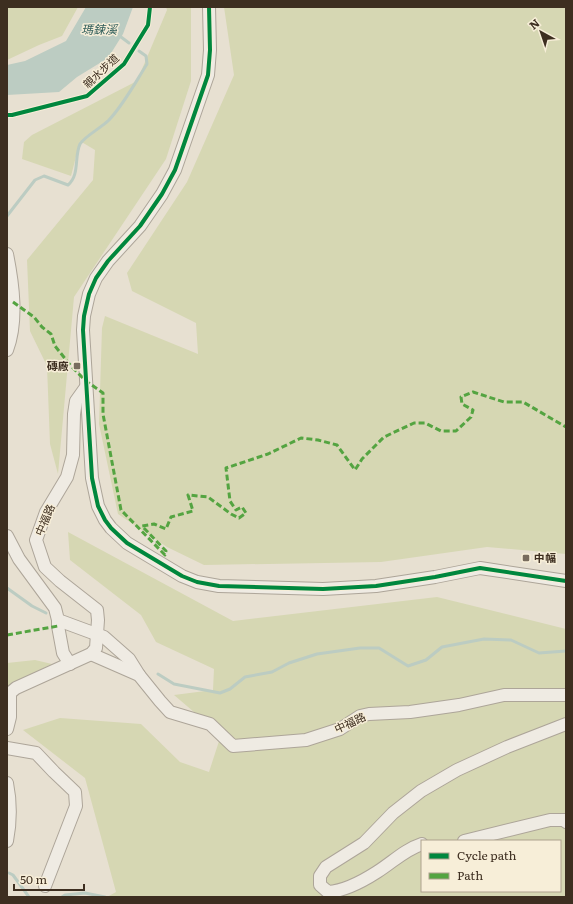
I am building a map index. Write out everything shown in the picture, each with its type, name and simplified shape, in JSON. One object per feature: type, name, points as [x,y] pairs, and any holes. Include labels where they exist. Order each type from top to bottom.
[{"type":"street","points":[[209,7],[210,50],[208,75],[175,170],[162,194],[140,226],[108,261],[96,278],[89,294],[84,316],[83,330],[92,478],[98,506],[105,520],[111,528],[128,543],[176,572],[197,582],[219,586],[323,589],[376,586],[480,568],[566,581]]},
{"type":"street","points":[[7,254],[12,277],[13,302],[12,338],[7,350]]},
{"type":"street","name":"中福路","points":[[86,387],[76,401],[74,414],[73,455],[67,477],[46,512],[36,540],[45,567],[96,610],[98,620],[96,648],[91,654],[138,675]]},
{"type":"street","points":[[7,536],[19,559],[55,608],[63,653],[70,664]]},
{"type":"street","name":"中福路","points":[[58,620],[104,637],[130,659],[138,675],[170,712],[210,724],[233,746],[306,740],[340,729],[360,716],[369,714],[410,712],[459,705],[504,695],[566,695]]},
{"type":"street","points":[[7,729],[10,717],[10,693],[16,688],[91,654]]},
{"type":"street","points":[[421,844],[411,847],[377,872],[340,892],[328,892],[320,885],[320,876],[326,867],[364,843],[393,812],[421,791],[457,770],[507,747],[566,724]]},
{"type":"street","points":[[7,748],[36,753],[75,792],[76,806],[45,886]]},
{"type":"street","points":[[7,783],[11,801],[7,841]]},
{"type":"street","points":[[468,840],[550,820],[565,820],[566,822]]},
{"type":"green space","points":[[7,7],[78,7],[62,36],[7,60]]},
{"type":"green space","points":[[166,7],[191,7],[191,81],[166,159],[74,297],[58,474],[50,444],[47,366],[30,331],[27,260],[93,180],[95,150],[80,141],[71,176],[22,159],[24,142],[32,135],[137,81],[167,10]]},
{"type":"green space","points":[[224,7],[566,7],[566,554],[487,547],[381,562],[204,565],[167,547],[118,514],[99,424],[102,328],[105,316],[198,354],[196,323],[132,291],[127,273],[187,182],[234,75]]},
{"type":"green space","points":[[68,532],[233,621],[437,597],[566,629],[566,897],[107,897],[116,892],[85,778],[23,730],[60,718],[141,724],[180,762],[209,772],[221,735],[174,695],[213,690],[214,669],[156,642],[141,615],[70,560]]},
{"type":"green space","points":[[35,660],[52,664],[21,679],[7,689],[7,663]]},
{"type":"water","name":"瑪鋉溪","points":[[86,7],[133,7],[123,34],[108,58],[77,77],[59,92],[7,95],[7,65],[25,61],[66,41]]},
{"type":"waterway","points":[[121,37],[129,43]]},
{"type":"waterway","points":[[7,216],[35,180],[44,176],[68,185],[72,181],[80,144],[106,123],[120,107],[147,64],[146,56],[139,51]]},
{"type":"waterway","points":[[7,588],[32,606],[46,613]]},
{"type":"waterway","points":[[158,674],[174,684],[220,693],[230,689],[245,677],[272,672],[289,663],[317,654],[360,648],[379,648],[408,666],[426,660],[442,647],[484,639],[511,640],[539,653],[566,651]]},
{"type":"waterway","points":[[9,873],[13,875],[29,897]]},
{"type":"waterway","points":[[62,897],[65,895],[85,893],[105,897]]},
{"type":"marked path","points":[[13,302],[34,317],[42,327],[51,334],[55,346],[71,366],[86,381],[103,393],[103,414],[121,510],[165,555],[166,551],[142,526],[154,524],[166,529],[171,517],[193,511],[188,495],[208,497],[239,518],[246,513],[242,507],[236,510],[230,501],[226,468],[268,454],[301,438],[318,440],[337,445],[355,470],[362,459],[384,437],[414,423],[425,423],[441,431],[456,431],[471,417],[473,410],[462,404],[461,397],[473,392],[504,402],[523,402],[566,427]]},
{"type":"marked path","points":[[7,635],[58,626]]},
{"type":"cycle path","name":"親水步道","points":[[7,115],[87,96],[124,64],[148,25],[150,7]]},
{"type":"cycle path","points":[[209,7],[210,50],[208,75],[175,170],[162,194],[140,226],[108,261],[96,278],[89,294],[84,316],[83,330],[92,478],[98,506],[105,520],[127,543],[182,576],[197,582],[219,586],[323,589],[376,586],[480,568],[566,581]]},
{"type":"place","name":"磚廠","points":[[77,366]]},
{"type":"place","name":"中幅","points":[[526,558]]}]
